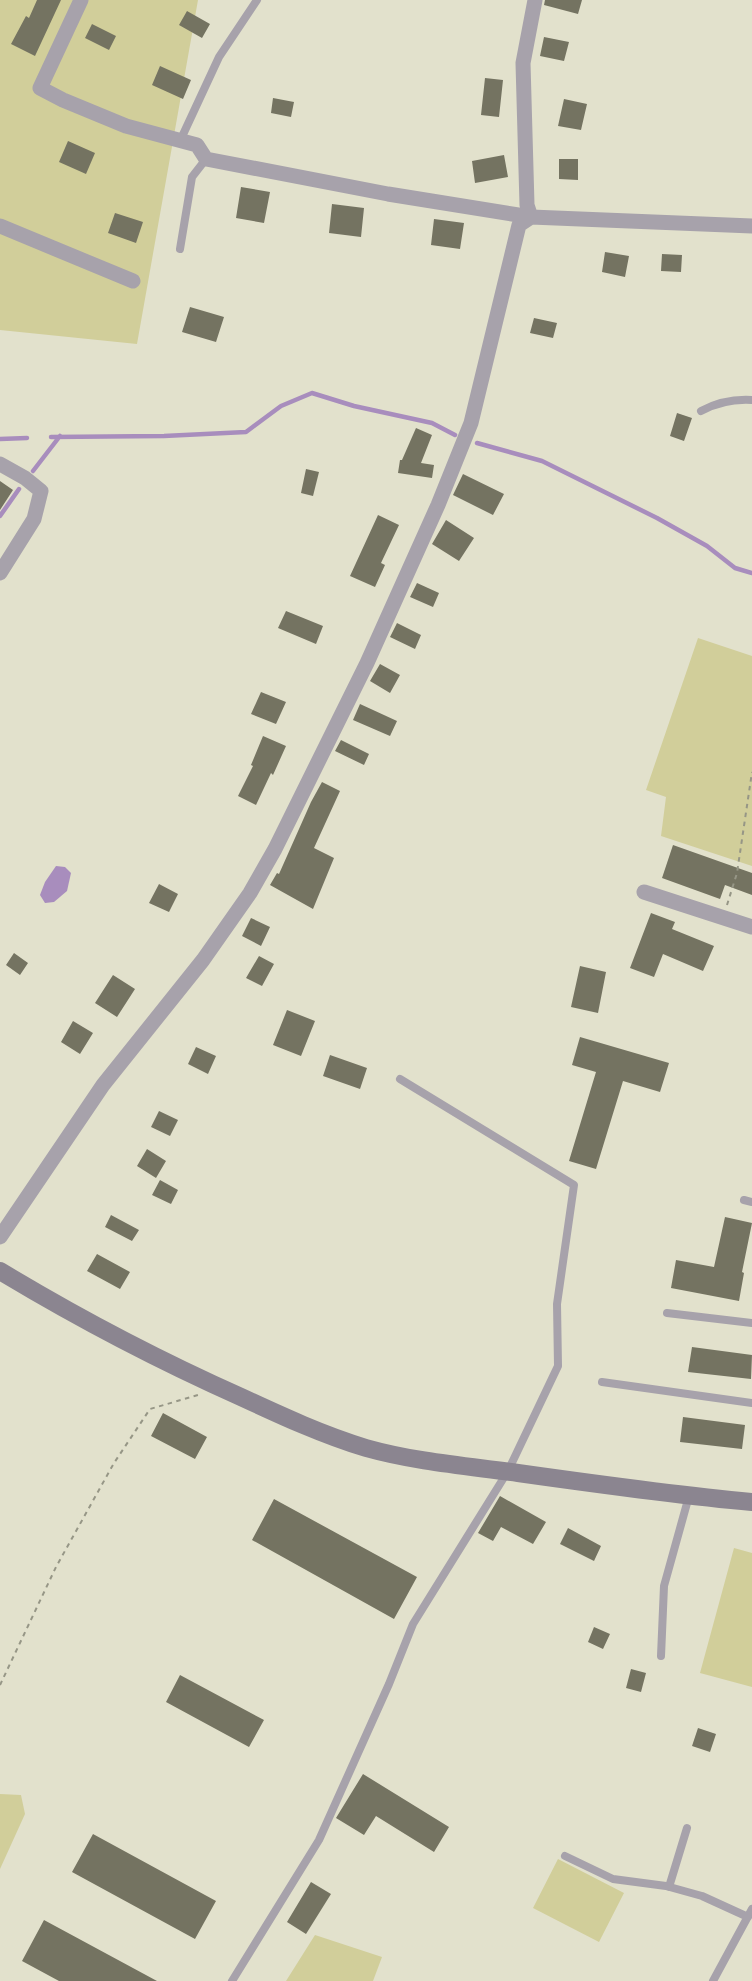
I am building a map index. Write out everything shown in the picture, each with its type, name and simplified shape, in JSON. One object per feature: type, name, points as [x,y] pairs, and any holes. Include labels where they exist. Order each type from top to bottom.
[{"type":"street","points":[[81,0],[40,88],[126,126],[180,141]]},
{"type":"street","points":[[531,217],[527,205],[523,63],[535,0]]},
{"type":"street","points":[[206,159],[388,194],[531,217],[752,226]]},
{"type":"street","points":[[0,1237],[103,1084],[203,960],[250,893],[275,849],[367,663],[438,505],[471,423],[519,225],[531,217]]},
{"type":"street","points":[[0,226],[133,281]]},
{"type":"street","points":[[0,464],[25,478],[41,492],[34,519],[0,573]]},
{"type":"street","points":[[644,892],[752,927]]},
{"type":"street","points":[[0,1271],[104,1330],[221,1388],[318,1432],[366,1448],[424,1461],[688,1496],[752,1502]]},
{"type":"lane","points":[[180,249],[192,177],[206,159],[197,145],[180,141],[219,57],[257,0]]},
{"type":"lane","points":[[701,411],[711,406],[752,400]]},
{"type":"lane","points":[[231,1981],[319,1840],[413,1624],[508,1471],[558,1366],[557,1304],[574,1185],[400,1079]]},
{"type":"lane","points":[[667,1313],[752,1323]]},
{"type":"lane","points":[[602,1382],[752,1403]]},
{"type":"lane","points":[[661,1656],[664,1586],[688,1496]]},
{"type":"lane","points":[[669,1887],[687,1828]]},
{"type":"lane","points":[[565,1856],[613,1879],[669,1887],[750,1913],[714,1980]]},
{"type":"path","points":[[723,918],[737,873],[752,772]]},
{"type":"path","points":[[0,1685],[56,1567],[114,1463],[150,1409],[221,1388]]},
{"type":"shaded area","points":[[0,0],[198,0],[137,344],[0,330]]},
{"type":"shaded area","points":[[698,638],[752,656],[752,866],[661,836],[666,797],[646,790]]},
{"type":"shaded area","points":[[56,866],[65,867],[71,873],[67,891],[54,902],[45,903],[40,895],[45,882]]},
{"type":"shaded area","points":[[734,1548],[752,1553],[752,1687],[700,1673]]},
{"type":"shaded area","points":[[0,1794],[21,1795],[25,1814],[0,1869]]},
{"type":"shaded area","points":[[558,1859],[624,1893],[599,1942],[533,1908]]},
{"type":"shaded area","points":[[315,1935],[382,1957],[373,1981],[286,1981]]},
{"type":"building","points":[[37,0],[61,0],[35,56],[11,44],[26,16],[29,18]]},
{"type":"building","points":[[545,0],[582,0],[578,14],[544,5]]},
{"type":"building","points":[[187,11],[210,24],[202,38],[179,25]]},
{"type":"building","points":[[92,24],[116,36],[109,50],[85,38]]},
{"type":"building","points":[[544,37],[569,42],[564,61],[540,56]]},
{"type":"building","points":[[160,66],[191,80],[183,99],[152,85]]},
{"type":"building","points":[[485,78],[503,80],[499,117],[481,115]]},
{"type":"building","points":[[273,98],[294,102],[291,117],[271,113]]},
{"type":"building","points":[[564,99],[587,104],[581,130],[558,126]]},
{"type":"building","points":[[68,141],[95,153],[86,174],[59,162]]},
{"type":"building","points":[[504,155],[508,177],[475,183],[472,161]]},
{"type":"building","points":[[559,159],[578,159],[578,180],[559,179]]},
{"type":"building","points":[[241,187],[270,192],[264,223],[236,218]]},
{"type":"building","points":[[332,204],[364,208],[361,237],[329,233]]},
{"type":"building","points":[[115,213],[143,222],[136,243],[108,233]]},
{"type":"building","points":[[434,219],[464,223],[460,249],[431,245]]},
{"type":"building","points":[[605,252],[629,256],[625,277],[602,272]]},
{"type":"building","points":[[662,254],[682,255],[681,272],[661,271]]},
{"type":"building","points":[[190,307],[224,317],[216,342],[182,332]]},
{"type":"building","points":[[534,318],[557,323],[553,338],[530,333]]},
{"type":"building","points":[[677,413],[692,418],[684,441],[670,436]]},
{"type":"building","points":[[416,428],[432,435],[421,463],[434,465],[432,478],[398,473],[400,460]]},
{"type":"building","points":[[306,469],[319,472],[313,496],[301,493]]},
{"type":"building","points":[[463,474],[504,494],[493,515],[453,495]]},
{"type":"building","points":[[0,481],[13,490],[0,510]]},
{"type":"building","points":[[378,515],[399,525],[381,563],[385,565],[375,587],[350,576]]},
{"type":"building","points":[[446,520],[474,538],[459,561],[432,544]]},
{"type":"building","points":[[417,583],[439,593],[433,607],[410,597]]},
{"type":"building","points":[[286,611],[323,626],[316,644],[278,628]]},
{"type":"building","points":[[397,623],[421,635],[415,649],[390,637]]},
{"type":"building","points":[[380,664],[400,675],[390,693],[370,681]]},
{"type":"building","points":[[261,692],[286,702],[276,724],[251,714]]},
{"type":"building","points":[[360,704],[397,721],[390,736],[353,720]]},
{"type":"building","points":[[263,736],[286,746],[256,805],[238,796],[253,766],[251,765]]},
{"type":"building","points":[[341,740],[369,754],[364,765],[335,751]]},
{"type":"building","points":[[322,782],[340,791],[314,848],[334,858],[313,909],[270,885],[277,873],[279,874]]},
{"type":"building","points":[[673,845],[752,873],[752,895],[725,885],[720,899],[662,878]]},
{"type":"building","points":[[159,884],[178,894],[169,912],[149,903]]},
{"type":"building","points":[[651,913],[675,922],[672,929],[714,946],[703,971],[663,954],[654,977],[630,968]]},
{"type":"building","points":[[251,918],[270,927],[261,946],[242,936]]},
{"type":"building","points":[[14,953],[28,963],[20,975],[6,965]]},
{"type":"building","points":[[259,956],[274,964],[262,986],[246,978]]},
{"type":"building","points":[[580,966],[606,972],[598,1013],[571,1007]]},
{"type":"building","points":[[113,975],[135,989],[117,1017],[95,1003]]},
{"type":"building","points":[[287,1010],[315,1021],[301,1056],[273,1045]]},
{"type":"building","points":[[73,1021],[93,1033],[80,1054],[61,1042]]},
{"type":"building","points":[[580,1037],[669,1063],[660,1092],[623,1081],[596,1169],[569,1161],[596,1072],[572,1065]]},
{"type":"building","points":[[196,1047],[216,1056],[208,1074],[188,1064]]},
{"type":"building","points":[[330,1055],[367,1068],[360,1089],[323,1076]]},
{"type":"building","points":[[159,1111],[178,1120],[170,1136],[151,1127]]},
{"type":"building","points":[[147,1149],[166,1161],[156,1178],[137,1166]]},
{"type":"building","points":[[160,1180],[178,1190],[171,1204],[152,1195]]},
{"type":"building","points":[[111,1215],[139,1230],[132,1241],[105,1227]]},
{"type":"building","points":[[725,1217],[752,1223],[742,1272],[744,1273],[739,1301],[671,1288],[676,1260],[714,1267]]},
{"type":"building","points":[[97,1254],[130,1272],[120,1289],[87,1271]]},
{"type":"building","points":[[692,1347],[752,1355],[751,1379],[688,1372]]},
{"type":"building","points":[[163,1413],[207,1437],[195,1459],[151,1436]]},
{"type":"building","points":[[683,1417],[745,1425],[742,1449],[680,1442]]},
{"type":"building","points":[[500,1496],[546,1522],[533,1544],[501,1527],[493,1541],[478,1533]]},
{"type":"building","points":[[274,1499],[417,1577],[394,1619],[252,1540]]},
{"type":"building","points":[[568,1528],[601,1546],[594,1561],[560,1544]]},
{"type":"building","points":[[594,1627],[610,1634],[603,1649],[588,1642]]},
{"type":"building","points":[[631,1669],[646,1673],[641,1692],[626,1688]]},
{"type":"building","points":[[180,1675],[264,1720],[249,1747],[166,1702]]},
{"type":"building","points":[[698,1728],[716,1734],[710,1752],[692,1746]]},
{"type":"building","points":[[363,1774],[449,1827],[434,1852],[376,1816],[364,1835],[336,1818]]},
{"type":"building","points":[[93,1834],[216,1901],[195,1939],[72,1872]]},
{"type":"building","points":[[311,1882],[331,1894],[306,1934],[287,1922]]},
{"type":"building","points":[[44,1920],[157,1981],[59,1981],[22,1961]]},
{"type":"waterway","points":[[51,437],[164,436],[246,432],[281,406],[312,393],[354,406],[432,423],[455,435]]},
{"type":"waterway","points":[[33,471],[60,436]]},
{"type":"waterway","points":[[0,439],[27,438]]},
{"type":"waterway","points":[[477,443],[542,461],[657,518],[707,546],[735,568],[752,573]]},
{"type":"waterway","points":[[0,516],[19,489]]}]
